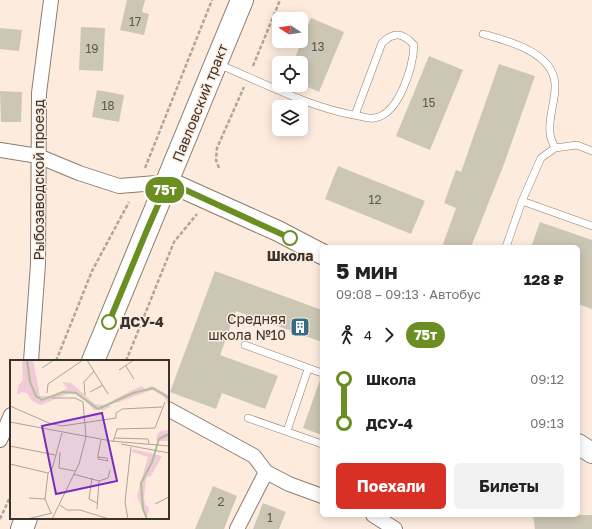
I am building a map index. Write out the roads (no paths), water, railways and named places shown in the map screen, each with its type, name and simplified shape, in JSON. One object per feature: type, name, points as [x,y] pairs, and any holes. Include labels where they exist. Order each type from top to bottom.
[{"type":"main road","name":"Павловский тракт","points":[[93,360],[242,0]]},
{"type":"main road","points":[[22,529],[26,519]]},
{"type":"street","name":"Рыбозаводской проезд","points":[[31,360],[38,264],[39,93],[50,0]]},
{"type":"street","points":[[0,150],[38,156],[79,173],[119,186],[168,182],[278,231],[320,253]]},
{"type":"street","points":[[169,410],[254,456],[266,472],[289,484],[320,495]]},
{"type":"street","points":[[0,440],[10,418]]},
{"type":"street","points":[[580,445],[592,453]]},
{"type":"street","points":[[238,529],[266,472]]},
{"type":"street","points":[[376,517],[395,529]]},
{"type":"lane","points":[[483,34],[515,43],[535,54],[551,69],[555,84],[550,134],[555,148]]},
{"type":"lane","points":[[216,63],[338,113],[374,118],[389,112],[402,90],[414,56],[414,45],[408,38],[399,35],[389,36],[382,43],[355,115]]},
{"type":"lane","points":[[507,245],[522,201],[541,158],[555,148],[577,145],[592,151]]},
{"type":"lane","points":[[522,201],[592,226]]},
{"type":"lane","points":[[245,345],[320,372]]},
{"type":"lane","points":[[287,432],[308,369]]},
{"type":"lane","points":[[248,418],[320,443]]},
{"type":"place","name":"Школа","points":[[290,238]]},
{"type":"place","name":"ДСУ-4","points":[[109,322]]},
{"type":"place","name":"Средняя школа №10","points":[[300,327]]}]
